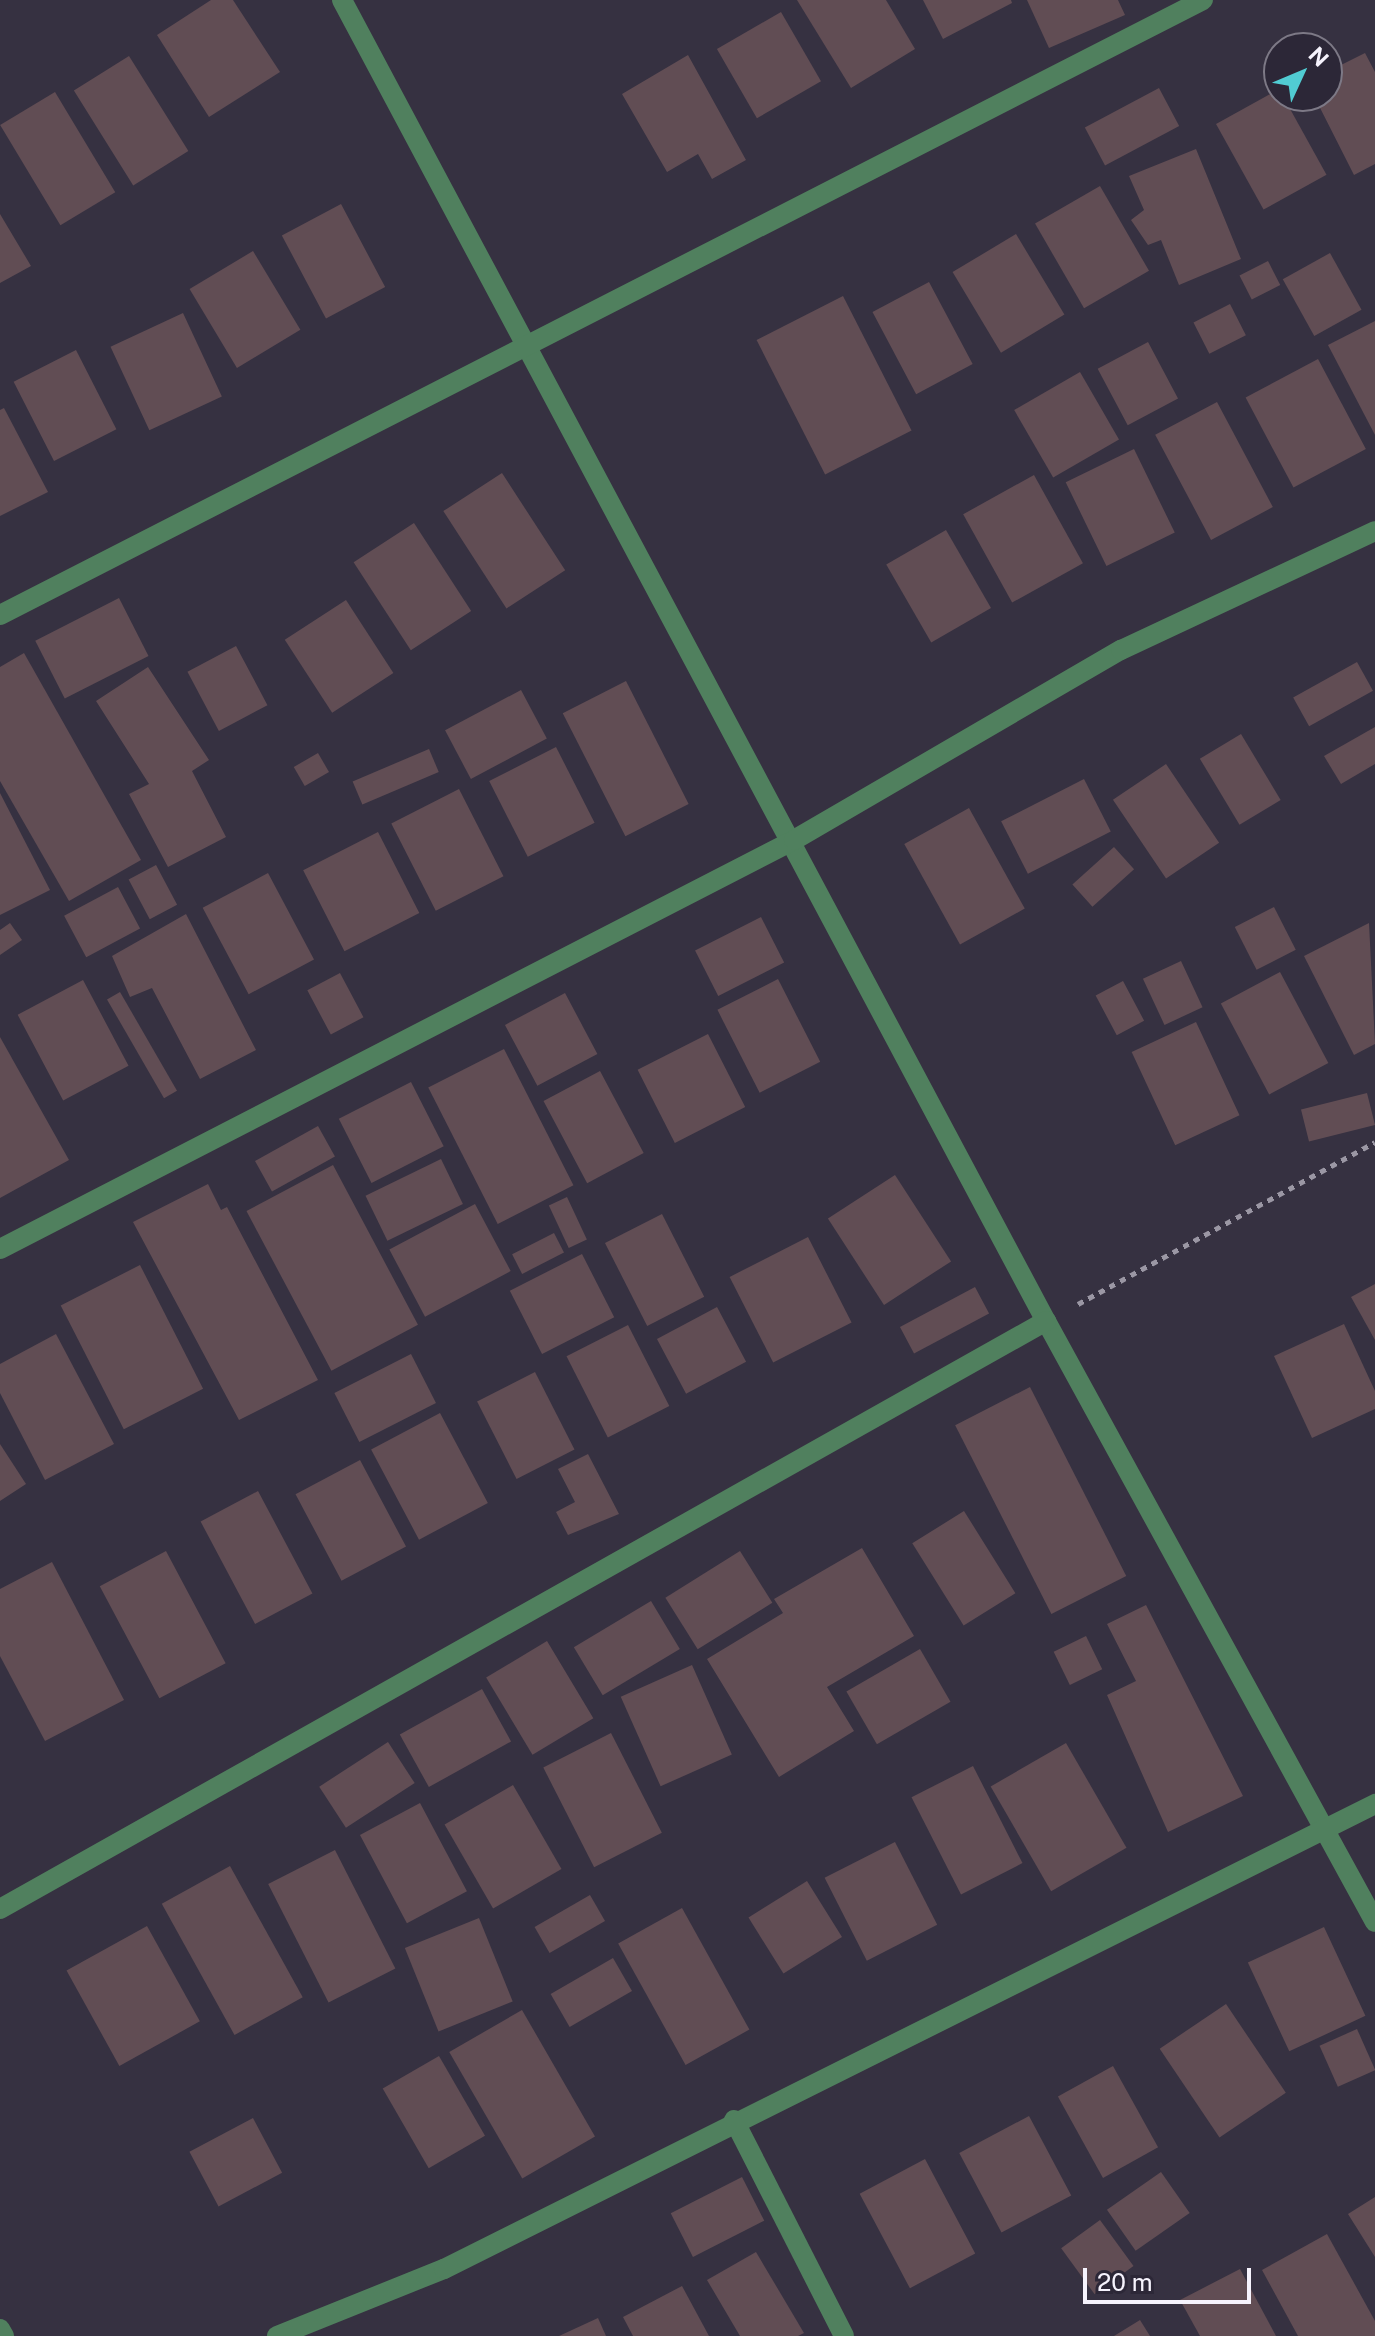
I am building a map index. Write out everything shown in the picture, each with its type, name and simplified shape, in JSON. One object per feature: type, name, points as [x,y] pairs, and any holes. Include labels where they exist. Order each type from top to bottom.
[{"type":"street","points":[[342,0],[794,840],[1046,1321],[1375,1922]]},
{"type":"street","points":[[0,615],[525,340],[1203,0]]},
{"type":"street","points":[[0,1249],[794,840],[1121,650],[1375,531]]},
{"type":"street","points":[[0,1909],[1046,1321]]},
{"type":"street","points":[[277,2336],[444,2269],[734,2120],[1326,1831],[1375,1804]]},
{"type":"street","points":[[734,2120],[844,2336]]},
{"type":"street","points":[[0,2329],[4,2336]]},
{"type":"path","points":[[1046,1321],[1375,1142]]},
{"type":"building","points":[[211,0],[233,0],[280,72],[209,117],[157,35]]},
{"type":"building","points":[[797,0],[886,0],[915,49],[851,88]]},
{"type":"building","points":[[923,0],[1011,0],[1012,3],[943,39]]},
{"type":"building","points":[[1027,0],[1118,0],[1125,15],[1049,48]]},
{"type":"building","points":[[781,12],[821,81],[757,118],[717,49]]},
{"type":"building","points":[[1365,53],[1375,72],[1375,164],[1354,175],[1322,112],[1343,112],[1343,64]]},
{"type":"building","points":[[688,55],[746,160],[712,179],[698,154],[667,172],[622,94]]},
{"type":"building","points":[[129,56],[188,151],[133,185],[74,90]]},
{"type":"building","points":[[1159,88],[1179,126],[1105,165],[1085,127]]},
{"type":"building","points":[[55,92],[115,192],[60,225],[0,125]]},
{"type":"building","points":[[1263,98],[1263,112],[1292,112],[1327,175],[1264,210],[1216,124]]},
{"type":"building","points":[[1196,149],[1241,259],[1179,285],[1161,240],[1148,245],[1131,220],[1144,210],[1129,176]]},
{"type":"building","points":[[1100,186],[1149,271],[1084,308],[1035,224]]},
{"type":"building","points":[[341,204],[385,287],[326,318],[282,235]]},
{"type":"building","points":[[0,214],[31,266],[0,283]]},
{"type":"building","points":[[1016,234],[1064,315],[1001,353],[953,272]]},
{"type":"building","points":[[253,251],[300,330],[237,368],[190,289]]},
{"type":"building","points":[[1330,253],[1362,310],[1314,336],[1283,279]]},
{"type":"building","points":[[1268,261],[1280,285],[1252,300],[1239,276]]},
{"type":"building","points":[[929,282],[973,364],[916,394],[872,312]]},
{"type":"building","points":[[843,296],[912,431],[825,475],[757,340]]},
{"type":"building","points":[[1230,304],[1246,335],[1209,354],[1193,323]]},
{"type":"building","points":[[183,313],[222,396],[149,430],[110,347]]},
{"type":"building","points":[[1375,321],[1375,435],[1328,345]]},
{"type":"building","points":[[1148,342],[1178,399],[1128,425],[1098,369]]},
{"type":"building","points":[[76,350],[116,429],[54,461],[14,382]]},
{"type":"building","points":[[1318,359],[1366,449],[1293,488],[1246,397]]},
{"type":"building","points":[[1080,372],[1119,440],[1053,478],[1014,410]]},
{"type":"building","points":[[1217,402],[1273,507],[1211,540],[1155,435]]},
{"type":"building","points":[[4,408],[48,492],[0,516],[0,410]]},
{"type":"building","points":[[1134,449],[1175,533],[1106,566],[1066,482]]},
{"type":"building","points":[[502,473],[565,570],[506,608],[443,511]]},
{"type":"building","points":[[1034,475],[1083,563],[1012,603],[963,514]]},
{"type":"building","points":[[414,523],[471,611],[411,650],[354,562]]},
{"type":"building","points":[[946,530],[991,608],[931,642],[886,564]]},
{"type":"building","points":[[119,598],[149,656],[65,699],[35,641]]},
{"type":"building","points":[[346,600],[393,673],[332,713],[285,640]]},
{"type":"building","points":[[236,646],[267,705],[219,731],[187,672]]},
{"type":"building","points":[[24,653],[141,860],[69,901],[0,781],[0,667]]},
{"type":"building","points":[[1357,662],[1373,691],[1309,726],[1293,697]]},
{"type":"building","points":[[148,667],[209,760],[192,771],[226,837],[168,867],[129,794],[149,784],[96,701]]},
{"type":"building","points":[[626,681],[689,804],[625,836],[563,713]]},
{"type":"building","points":[[521,690],[547,739],[471,779],[445,730]]},
{"type":"building","points":[[1375,727],[1375,764],[1341,784],[1324,756]]},
{"type":"building","points":[[1241,734],[1281,800],[1240,825],[1200,759]]},
{"type":"building","points":[[556,747],[595,823],[528,857],[489,781]]},
{"type":"building","points":[[429,749],[439,772],[362,804],[353,781]]},
{"type":"building","points":[[318,753],[329,772],[305,786],[294,767]]},
{"type":"building","points":[[1166,764],[1219,843],[1166,879],[1113,800]]},
{"type":"building","points":[[1084,779],[1111,832],[1028,874],[1001,821]]},
{"type":"building","points":[[459,789],[503,876],[436,911],[391,824]]},
{"type":"building","points":[[0,793],[50,890],[0,915]]},
{"type":"building","points":[[969,808],[1025,909],[960,944],[904,844]]},
{"type":"building","points":[[378,832],[419,913],[344,951],[303,870]]},
{"type":"building","points":[[1114,847],[1134,869],[1092,907],[1072,884]]},
{"type":"building","points":[[156,865],[177,905],[150,919],[129,880]]},
{"type":"building","points":[[268,873],[314,960],[249,994],[203,908]]},
{"type":"building","points":[[118,887],[140,928],[86,957],[64,916]]},
{"type":"building","points":[[1274,907],[1296,950],[1257,970],[1235,927]]},
{"type":"building","points":[[186,914],[256,1050],[200,1079],[152,988],[130,997],[112,956]]},
{"type":"building","points":[[761,917],[784,962],[718,996],[695,951]]},
{"type":"building","points":[[10,923],[22,940],[0,955],[0,930]]},
{"type":"building","points":[[1369,923],[1375,1044],[1354,1055],[1304,956]]},
{"type":"building","points":[[1181,961],[1203,1007],[1164,1025],[1143,979]]},
{"type":"building","points":[[1280,972],[1328,1063],[1269,1094],[1221,1003]]},
{"type":"building","points":[[340,973],[363,1017],[331,1035],[307,990]]},
{"type":"building","points":[[778,979],[820,1062],[760,1093],[717,1010]]},
{"type":"building","points":[[83,980],[129,1066],[63,1100],[18,1015]]},
{"type":"building","points":[[1123,981],[1144,1021],[1117,1035],[1096,996]]},
{"type":"building","points":[[120,992],[177,1091],[164,1098],[107,1000]]},
{"type":"building","points":[[565,993],[597,1054],[537,1086],[505,1025]]},
{"type":"building","points":[[1196,1022],[1240,1115],[1175,1145],[1132,1052]]},
{"type":"building","points":[[708,1034],[745,1107],[675,1143],[638,1070]]},
{"type":"building","points":[[0,1037],[69,1160],[0,1198]]},
{"type":"building","points":[[504,1049],[573,1185],[498,1224],[428,1088]]},
{"type":"building","points":[[600,1071],[644,1153],[587,1183],[543,1101]]},
{"type":"building","points":[[411,1082],[444,1146],[372,1183],[339,1119]]},
{"type":"building","points":[[1367,1093],[1375,1125],[1309,1141],[1301,1109]]},
{"type":"building","points":[[318,1126],[335,1157],[272,1192],[255,1161]]},
{"type":"building","points":[[441,1159],[463,1204],[387,1241],[366,1196]]},
{"type":"building","points":[[333,1165],[418,1325],[331,1371],[246,1211]]},
{"type":"building","points":[[895,1175],[951,1261],[884,1305],[828,1219]]},
{"type":"building","points":[[208,1184],[221,1210],[227,1207],[318,1380],[239,1420],[133,1222]]},
{"type":"building","points":[[567,1197],[587,1240],[569,1248],[549,1205]]},
{"type":"building","points":[[475,1204],[511,1271],[425,1317],[389,1250]]},
{"type":"building","points":[[662,1214],[704,1297],[647,1326],[605,1243]]},
{"type":"building","points":[[554,1233],[564,1253],[522,1274],[512,1254]]},
{"type":"building","points":[[808,1237],[852,1323],[773,1362],[730,1277]]},
{"type":"building","points":[[582,1254],[614,1317],[542,1354],[510,1291]]},
{"type":"building","points":[[140,1265],[203,1389],[124,1429],[61,1305]]},
{"type":"building","points":[[1375,1284],[1375,1340],[1351,1297]]},
{"type":"building","points":[[975,1287],[989,1313],[914,1353],[900,1327]]},
{"type":"building","points":[[717,1307],[746,1362],[686,1394],[657,1339]]},
{"type":"building","points":[[1344,1324],[1375,1391],[1375,1409],[1312,1438],[1274,1356]]},
{"type":"building","points":[[628,1325],[669,1406],[608,1437],[567,1356]]},
{"type":"building","points":[[56,1334],[114,1444],[45,1480],[0,1393],[0,1364]]},
{"type":"building","points":[[411,1354],[436,1403],[359,1442],[334,1393]]},
{"type":"building","points":[[535,1372],[574,1450],[517,1479],[477,1402]]},
{"type":"building","points":[[1030,1387],[1126,1576],[1051,1614],[955,1425]]},
{"type":"building","points":[[440,1413],[488,1503],[419,1540],[371,1450]]},
{"type":"building","points":[[0,1444],[26,1484],[0,1501]]},
{"type":"building","points":[[588,1454],[619,1514],[568,1535],[556,1512],[575,1502],[558,1469]]},
{"type":"building","points":[[360,1460],[406,1547],[342,1581],[296,1494]]},
{"type":"building","points":[[258,1491],[312,1593],[255,1624],[201,1522]]},
{"type":"building","points":[[964,1511],[1015,1593],[964,1626],[912,1543]]},
{"type":"building","points":[[862,1548],[914,1636],[827,1687],[854,1731],[779,1777],[707,1659],[783,1613],[774,1599]]},
{"type":"building","points":[[166,1551],[226,1663],[159,1698],[100,1586]]},
{"type":"building","points":[[740,1551],[772,1603],[698,1649],[665,1598]]},
{"type":"building","points":[[52,1562],[124,1700],[45,1741],[0,1656],[0,1589]]},
{"type":"building","points":[[651,1601],[680,1649],[603,1695],[574,1647]]},
{"type":"building","points":[[1146,1605],[1243,1796],[1168,1832],[1107,1695],[1136,1681],[1107,1624]]},
{"type":"building","points":[[1086,1636],[1102,1669],[1070,1685],[1054,1652]]},
{"type":"building","points":[[547,1641],[593,1718],[532,1755],[486,1678]]},
{"type":"building","points":[[920,1649],[951,1702],[877,1744],[846,1692]]},
{"type":"building","points":[[692,1665],[732,1755],[661,1786],[621,1697]]},
{"type":"building","points":[[482,1689],[511,1741],[429,1787],[400,1735]]},
{"type":"building","points":[[611,1733],[662,1833],[594,1867],[543,1768]]},
{"type":"building","points":[[388,1742],[415,1783],[346,1828],[319,1787]]},
{"type":"building","points":[[1066,1743],[1126,1848],[1051,1891],[991,1786]]},
{"type":"building","points":[[973,1766],[1022,1863],[961,1894],[912,1797]]},
{"type":"building","points":[[513,1785],[562,1869],[493,1909],[445,1824]]},
{"type":"building","points":[[420,1803],[467,1891],[407,1923],[360,1835]]},
{"type":"building","points":[[895,1842],[937,1925],[867,1961],[825,1878]]},
{"type":"building","points":[[335,1850],[395,1969],[329,2003],[268,1884]]},
{"type":"building","points":[[230,1866],[303,1997],[235,2035],[162,1904]]},
{"type":"building","points":[[807,1881],[842,1937],[783,1974],[748,1918]]},
{"type":"building","points":[[590,1895],[605,1921],[550,1953],[535,1927]]},
{"type":"building","points":[[682,1908],[749,2030],[686,2065],[618,1943]]},
{"type":"building","points":[[479,1918],[513,2001],[439,2031],[405,1948]]},
{"type":"building","points":[[147,1926],[200,2021],[119,2066],[67,1971]]},
{"type":"building","points":[[1324,1927],[1365,2016],[1289,2051],[1248,1962]]},
{"type":"building","points":[[613,1958],[632,1991],[570,2027],[551,1994]]},
{"type":"building","points":[[1226,2004],[1286,2093],[1220,2137],[1160,2049]]},
{"type":"building","points":[[522,2010],[595,2136],[522,2178],[449,2052]]},
{"type":"building","points":[[1357,2029],[1375,2070],[1338,2087],[1320,2046]]},
{"type":"building","points":[[439,2056],[485,2136],[429,2168],[383,2088]]},
{"type":"building","points":[[1113,2066],[1158,2147],[1103,2178],[1058,2097]]},
{"type":"building","points":[[1029,2116],[1071,2195],[1001,2233],[959,2153]]},
{"type":"building","points":[[253,2118],[282,2173],[219,2207],[189,2152]]},
{"type":"building","points":[[925,2159],[975,2253],[910,2288],[860,2194]]},
{"type":"building","points":[[1161,2172],[1190,2213],[1136,2251],[1107,2210]]},
{"type":"building","points":[[742,2177],[764,2221],[693,2257],[671,2213]]},
{"type":"building","points":[[1375,2197],[1375,2257],[1348,2214]]},
{"type":"building","points":[[1100,2220],[1134,2266],[1095,2294],[1061,2248]]},
{"type":"building","points":[[1327,2234],[1375,2321],[1375,2336],[1298,2336],[1262,2270]]},
{"type":"building","points":[[756,2252],[804,2333],[798,2336],[740,2336],[707,2280]]},
{"type":"building","points":[[1240,2269],[1276,2336],[1200,2336],[1180,2300]]},
{"type":"building","points":[[682,2286],[709,2336],[633,2336],[623,2317]]},
{"type":"building","points":[[598,2318],[606,2336],[559,2336]]},
{"type":"building","points":[[1140,2320],[1150,2336],[1114,2336]]}]
